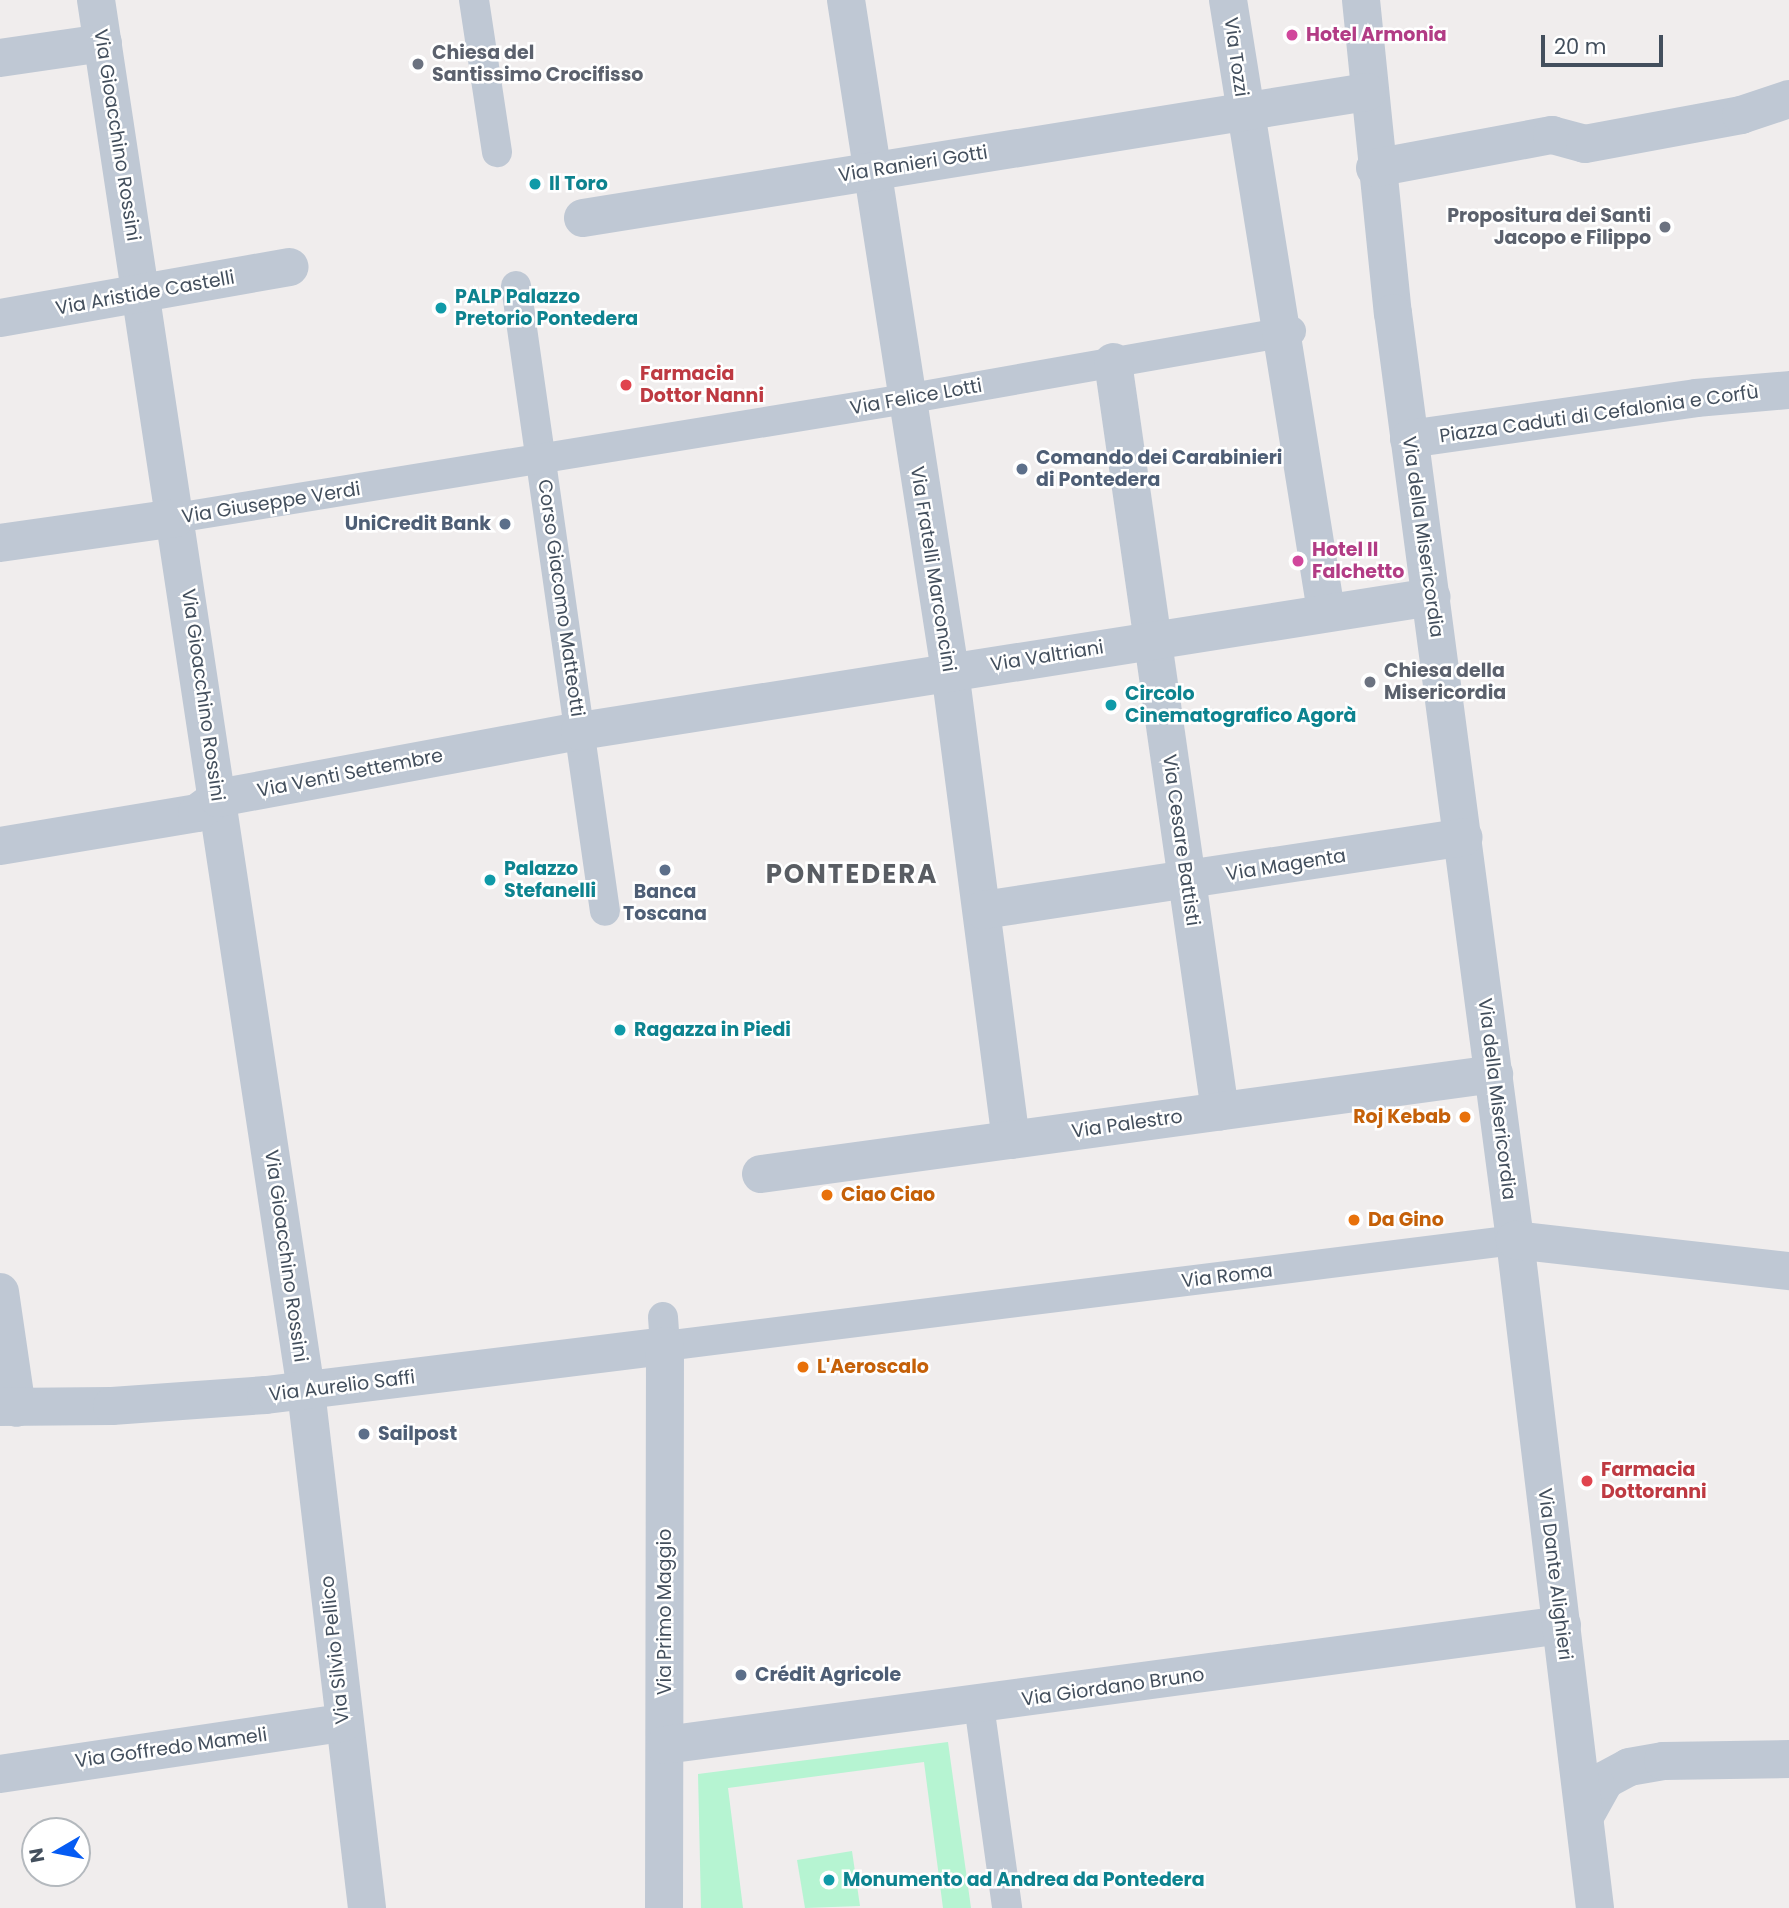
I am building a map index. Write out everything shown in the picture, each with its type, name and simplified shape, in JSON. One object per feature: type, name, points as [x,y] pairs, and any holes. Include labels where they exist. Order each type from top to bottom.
[{"type":"street","name":"Via Gioacchino Rossini","points":[[96,0],[306,1391]]},
{"type":"street","points":[[474,0],[497,152]]},
{"type":"street","name":"Via Fratelli Marconcini","points":[[846,0],[950,671],[1011,1140]]},
{"type":"street","name":"Via Tozzi","points":[[1228,0],[1244,113],[1285,332],[1326,611]]},
{"type":"street","name":"Via della Misericordia","points":[[1361,0],[1375,168],[1515,1240]]},
{"type":"street","points":[[0,58],[103,43]]},
{"type":"street","name":"Via Ranieri Gotti","points":[[583,218],[1367,92]]},
{"type":"street","points":[[1375,168],[1552,135],[1585,144],[1741,115],[1789,99]]},
{"type":"street","name":"Via Aristide Castelli","points":[[0,318],[290,267]]},
{"type":"street","name":"Corso Giacomo Matteotti","points":[[516,286],[605,911]]},
{"type":"street","name":"Via Felice Lotti","points":[[541,459],[906,399],[1285,332]]},
{"type":"street","name":"Via Cesare Battisti","points":[[1113,362],[1220,1111]]},
{"type":"street","name":"Piazza Caduti di Cefalonia e Corfù","points":[[1409,439],[1696,398],[1789,390]]},
{"type":"street","name":"Via Giuseppe Verdi","points":[[0,543],[176,518],[541,459]]},
{"type":"street","name":"Via Valtriani","points":[[580,731],[1326,611],[1432,597]]},
{"type":"street","name":"Via Venti Settembre","points":[[0,846],[197,813],[218,798],[580,731]]},
{"type":"street","name":"Via Magenta","points":[[983,910],[1463,837]]},
{"type":"street","name":"Via Palestro","points":[[761,1174],[1494,1073]]},
{"type":"street","name":"Via Roma","points":[[664,1331],[1515,1240],[1789,1271]]},
{"type":"street","name":"Via Dante Alighieri","points":[[1515,1240],[1595,1908]]},
{"type":"street","points":[[0,1292],[8,1408]]},
{"type":"street","name":"Via Aurelio Saffi","points":[[8,1408],[112,1406],[306,1391],[664,1331]]},
{"type":"street","name":"Via Primo Maggio","points":[[664,1331],[664,1908]]},
{"type":"street","name":"Via Silvio Pellico","points":[[306,1391],[343,1723],[367,1908]]},
{"type":"street","name":"Via Giordano Bruno","points":[[665,1745],[1562,1625]]},
{"type":"street","points":[[979,1705],[1007,1908]]},
{"type":"street","name":"Via Goffredo Mameli","points":[[0,1774],[343,1723]]},
{"type":"street","points":[[1585,1816],[1605,1780],[1629,1767],[1663,1761],[1789,1759]]},
{"type":"green space","points":[[948,1742],[971,1908],[943,1908],[924,1762],[728,1788],[743,1908],[701,1908],[698,1774]]},
{"type":"green space","points":[[852,1851],[860,1906],[805,1908],[797,1860]]},
{"type":"place","name":"Hotel Armonia","points":[[1292,35]]},
{"type":"place","name":"Chiesa del Santissimo Crocifisso","points":[[418,64]]},
{"type":"place","name":"Il Toro","points":[[535,184]]},
{"type":"place","name":"Propositura dei Santi Jacopo e Filippo","points":[[1665,227]]},
{"type":"place","name":"PALP Palazzo Pretorio Pontedera","points":[[441,308]]},
{"type":"place","name":"Farmacia Dottor Nanni","points":[[626,385]]},
{"type":"place","name":"Comando dei Carabinieri di Pontedera","points":[[1022,469]]},
{"type":"place","name":"UniCredit Bank","points":[[505,524]]},
{"type":"place","name":"Hotel Il Falchetto","points":[[1298,561]]},
{"type":"place","name":"Chiesa della Misericordia","points":[[1370,682]]},
{"type":"place","name":"Circolo Cinematografico Agorà","points":[[1111,705]]},
{"type":"place","name":"Banca Toscana","points":[[665,870]]},
{"type":"place","name":"Palazzo Stefanelli","points":[[490,880]]},
{"type":"place","name":"Ragazza in Piedi","points":[[620,1030]]},
{"type":"place","name":"Roj Kebab","points":[[1465,1117]]},
{"type":"place","name":"Ciao Ciao","points":[[827,1195]]},
{"type":"place","name":"Da Gino","points":[[1354,1220]]},
{"type":"place","name":"L'Aeroscalo","points":[[803,1367]]},
{"type":"place","name":"Sailpost","points":[[364,1434]]},
{"type":"place","name":"Farmacia Dottoranni","points":[[1587,1481]]},
{"type":"place","name":"Crédit Agricole","points":[[741,1675]]},
{"type":"place","name":"Monumento ad Andrea da Pontedera","points":[[829,1880]]},
{"type":"district","name":"PONTEDERA","points":[[852,875]]}]
